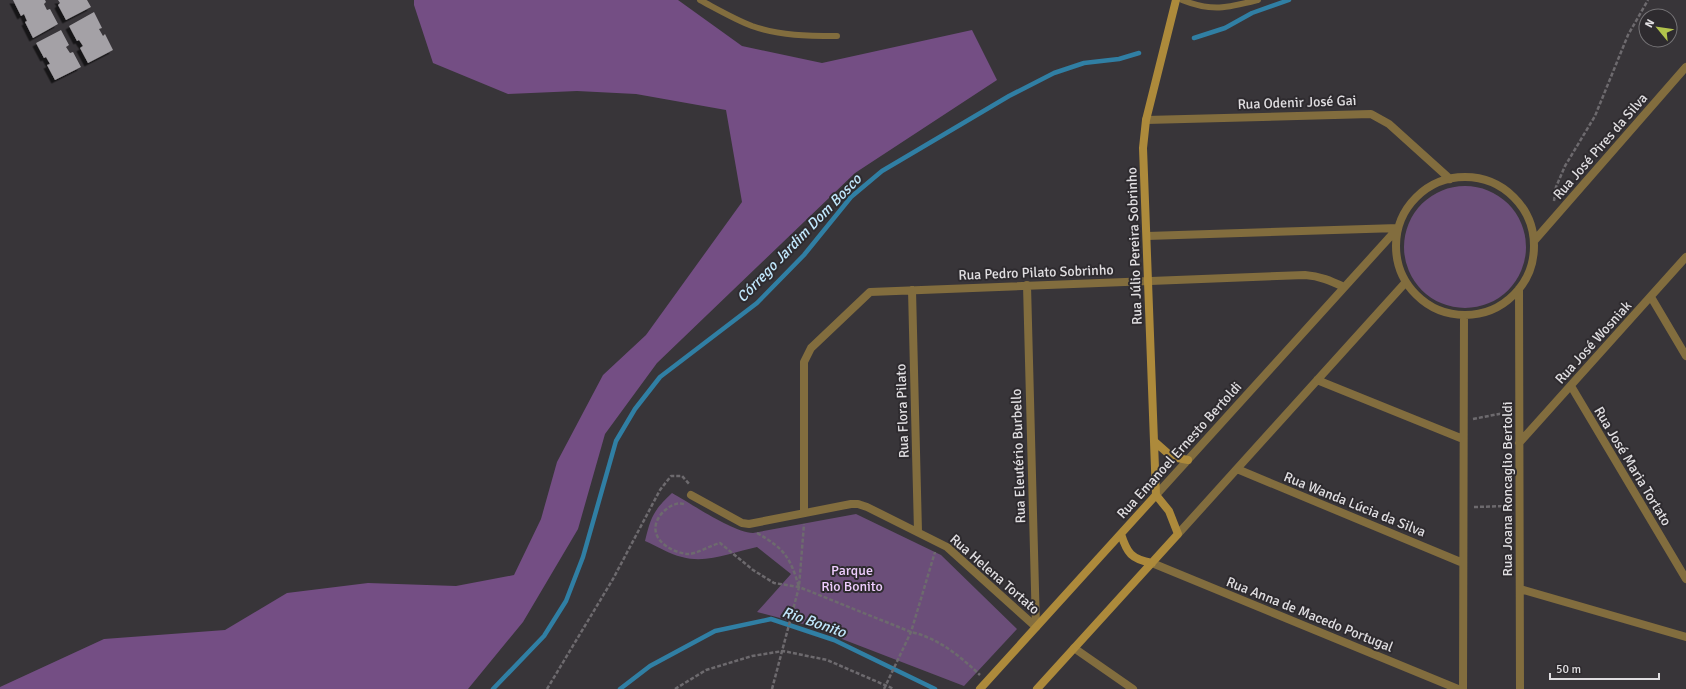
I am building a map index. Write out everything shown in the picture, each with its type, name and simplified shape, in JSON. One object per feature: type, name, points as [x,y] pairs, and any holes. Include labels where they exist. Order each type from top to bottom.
[{"type":"main road","name":"Rua Júlio Pereira Sobrinho","points":[[1156,495],[1143,148],[1146,120],[1176,0]]},
{"type":"main road","points":[[1155,442],[1172,457],[1188,460]]},
{"type":"main road","points":[[1037,689],[1178,534],[1169,511],[1156,495]]},
{"type":"main road","name":"Rua Emanoel Ernesto Bertoldi","points":[[980,689],[1156,495]]},
{"type":"main road","points":[[1121,534],[1128,552],[1135,558],[1152,563]]},
{"type":"street","name":"Rua José Pires da Silva","points":[[1534,241],[1686,67]]},
{"type":"street","name":"Rua Odenir José Gai","points":[[1146,120],[1371,114],[1389,124],[1450,179]]},
{"type":"street","points":[[1469,177],[1489,181],[1506,190],[1520,204],[1530,222],[1534,241],[1533,258],[1528,275],[1519,289],[1504,304],[1485,313],[1464,316],[1441,312],[1421,300],[1406,283],[1398,266],[1395,247],[1398,228],[1405,211],[1417,196],[1432,185],[1450,179],[1469,177]]},
{"type":"street","points":[[1146,236],[1398,228]]},
{"type":"street","name":"Rua Emanoel Ernesto Bertoldi","points":[[1156,495],[1398,228]]},
{"type":"street","name":"Rua José Wosniak","points":[[1519,443],[1686,257]]},
{"type":"street","name":"Rua Pedro Pilato Sobrinho","points":[[804,513],[804,362],[811,348],[870,292],[1305,275],[1318,276],[1328,279],[1344,288]]},
{"type":"street","points":[[1178,534],[1406,283]]},
{"type":"street","name":"Rua Eleutério Burbello","points":[[1027,285],[1036,627]]},
{"type":"street","name":"Rua Joana Roncaglio Bertoldi","points":[[1519,289],[1520,689]]},
{"type":"street","name":"Rua Flora Pilato","points":[[912,290],[918,532]]},
{"type":"street","points":[[1651,297],[1686,356]]},
{"type":"street","points":[[1463,689],[1464,316]]},
{"type":"street","points":[[1317,380],[1463,439]]},
{"type":"street","name":"Rua José Maria Tortato","points":[[1571,386],[1686,579]]},
{"type":"street","name":"Rua Wanda Lúcia da Silva","points":[[1237,469],[1463,563]]},
{"type":"street","name":"Rua Helena Tortato","points":[[691,495],[742,523],[749,524],[851,504],[858,504],[938,542],[955,553],[1036,627]]},
{"type":"street","name":"Rua Anna de Macedo Portugal","points":[[1152,563],[1458,689]]},
{"type":"street","points":[[1520,589],[1686,637]]},
{"type":"street","points":[[1074,648],[1133,689]]},
{"type":"lane","points":[[700,0],[753,27],[790,35],[837,36]]},
{"type":"lane","points":[[1182,0],[1196,6],[1208,8],[1236,6],[1258,0]]},
{"type":"path","points":[[1554,202],[1556,187],[1565,166],[1594,116],[1628,35],[1648,0]]},
{"type":"path","points":[[1463,421],[1520,410]]},
{"type":"path","points":[[547,689],[613,579],[660,490],[670,476],[682,476],[690,485],[691,495]]},
{"type":"path","points":[[686,505],[679,503],[668,507],[657,521],[656,532],[661,542],[675,551],[690,554],[711,545],[720,543],[753,570],[774,583],[799,587],[911,632],[925,635],[960,656],[986,682]]},
{"type":"path","points":[[1463,507],[1520,505]]},
{"type":"path","points":[[772,689],[799,587],[804,513]]},
{"type":"path","points":[[756,533],[776,543],[792,563],[799,587]]},
{"type":"path","points":[[884,689],[911,632],[938,542]]},
{"type":"path","points":[[675,689],[706,670],[752,656],[783,651],[827,660],[894,689]]},
{"type":"green space","points":[[1465,186],[1477,187],[1488,191],[1499,196],[1508,204],[1516,213],[1521,224],[1525,235],[1525,259],[1521,270],[1516,281],[1508,290],[1499,298],[1488,303],[1477,307],[1465,308],[1453,307],[1442,303],[1431,298],[1422,290],[1414,281],[1409,270],[1405,259],[1404,247],[1405,235],[1409,224],[1414,213],[1422,204],[1431,196],[1442,191],[1453,187]]},
{"type":"green space","name":"Parque Rio Bonito","points":[[672,493],[723,523],[734,528],[753,533],[856,514],[941,555],[1017,629],[964,686],[803,624],[757,612],[791,574],[757,547],[710,558],[691,559],[672,554],[645,541],[651,519],[661,504]]},
{"type":"shaded area","points":[[414,0],[678,0],[742,46],[822,63],[972,30],[997,80],[855,173],[657,363],[605,434],[578,529],[523,622],[468,689],[0,689],[0,687],[104,639],[225,630],[287,593],[368,583],[456,586],[514,575],[541,519],[557,462],[603,375],[646,335],[742,202],[726,110],[636,94],[577,91],[508,94],[433,63],[414,5]]},
{"type":"building","points":[[13,0],[45,0],[46,2],[44,4],[47,10],[50,9],[58,24],[33,38],[25,22],[27,21],[24,14],[21,16]]},
{"type":"building","points":[[58,0],[87,0],[91,7],[66,20],[58,5],[60,3]]},
{"type":"building","points":[[94,12],[102,28],[99,29],[103,36],[105,34],[113,50],[88,63],[80,48],[83,46],[79,40],[77,41],[69,26]]},
{"type":"building","points":[[61,30],[69,45],[66,47],[70,53],[73,52],[81,67],[55,80],[47,65],[50,64],[46,57],[44,58],[36,43]]},
{"type":"waterway","name":"Córrego Jardim Dom Bosco","points":[[1194,38],[1225,28],[1252,13],[1289,0]]},
{"type":"waterway","name":"Córrego Jardim Dom Bosco","points":[[493,689],[544,636],[566,601],[583,557],[616,441],[635,409],[660,377],[757,303],[804,255],[851,197],[882,171],[1009,96],[1054,73],[1084,63],[1119,59],[1139,53]]},
{"type":"waterway","name":"Rio Bonito","points":[[620,689],[650,666],[715,631],[771,619],[834,640],[935,689]]}]
